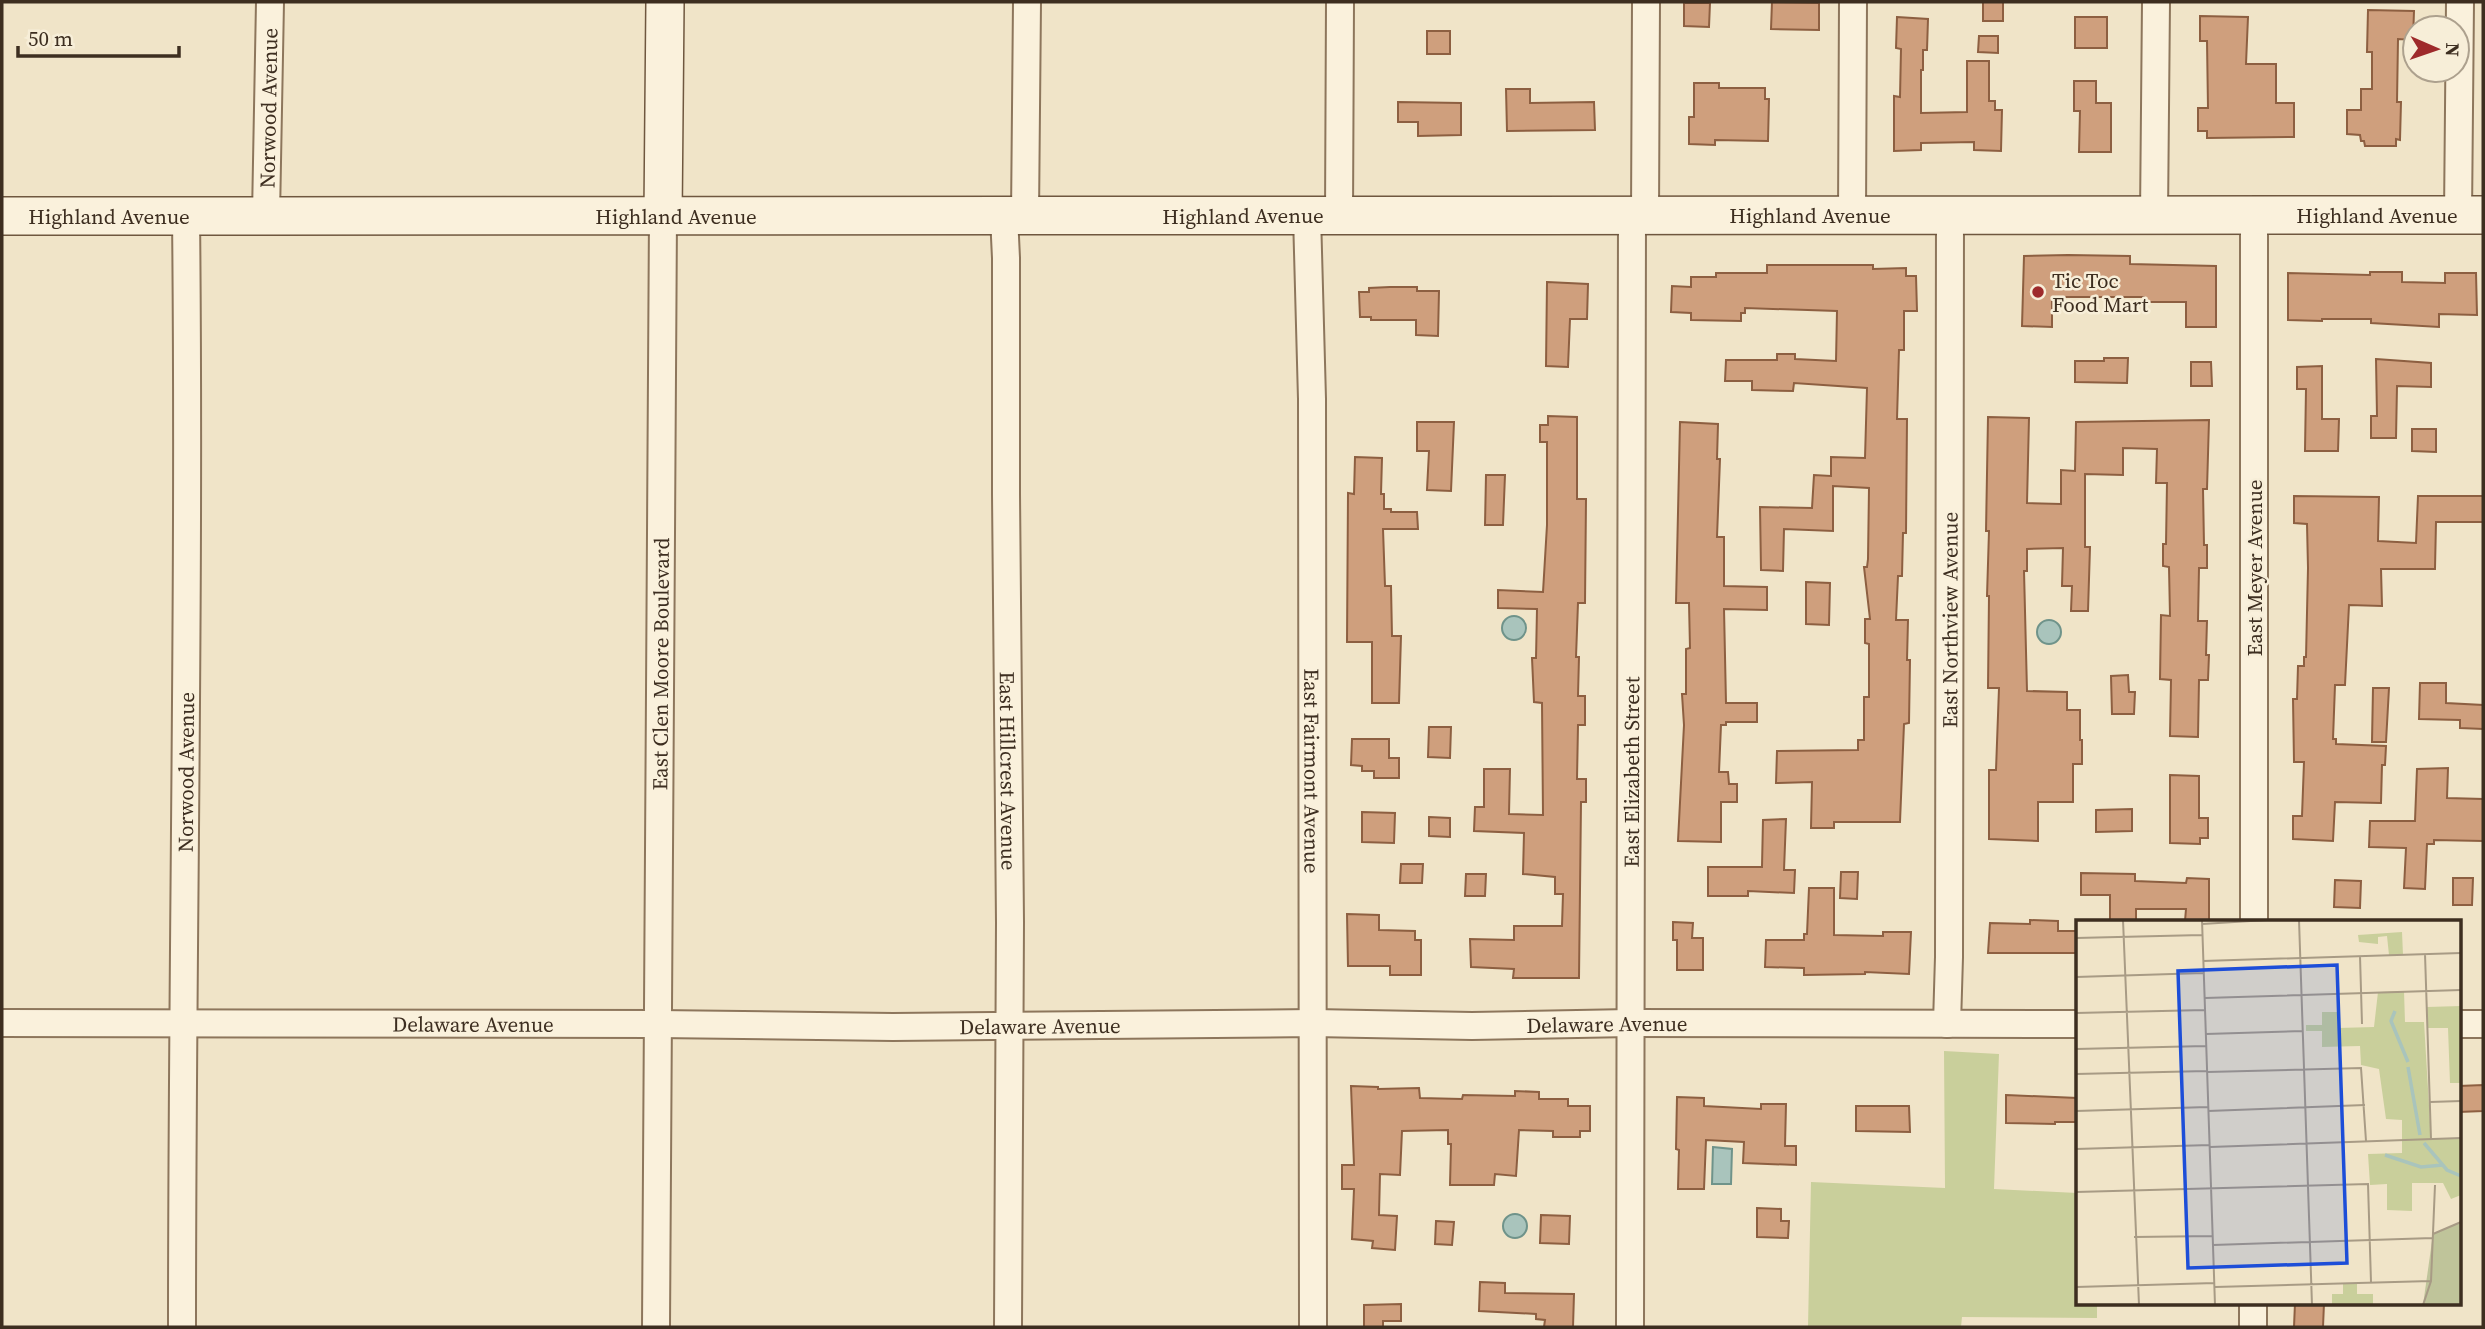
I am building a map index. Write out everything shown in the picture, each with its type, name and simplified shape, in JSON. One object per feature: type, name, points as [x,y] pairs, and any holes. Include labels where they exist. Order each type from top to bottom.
[{"type":"main road","name":"East Clen Moore Boulevard","points":[[663,216],[665,2]]},
{"type":"main road","name":"Highland Avenue","points":[[2,216],[2471,215]]},
{"type":"street","name":"Norwood Avenue","points":[[266,215],[270,2]]},
{"type":"street","name":"East Hillcrest Avenue","points":[[1008,1327],[1010,1025],[1006,258],[1015,216],[1027,2]]},
{"type":"street","name":"East Fairmont Avenue","points":[[1313,1327],[1312,399],[1340,2]]},
{"type":"street","name":"East Elizabeth Street","points":[[1630,1327],[1630,1023],[1638,216],[1646,2]]},
{"type":"street","points":[[1852,215],[1853,2]]},
{"type":"street","points":[[2154,215],[2156,2]]},
{"type":"street","points":[[2460,2],[2471,215]]},
{"type":"street","name":"East Northview Avenue","points":[[1947,1024],[1950,918],[1950,215]]},
{"type":"street","name":"East Meyer Avenue","points":[[2254,215],[2254,920]]},
{"type":"street","name":"Norwood Avenue","points":[[182,1327],[187,574],[186,216]]},
{"type":"street","name":"East Clen Moore Boulevard","points":[[656,1327],[663,216]]},
{"type":"street","name":"Delaware Avenue","points":[[2,1023],[894,1027],[1314,1023],[1472,1026],[1630,1023],[2076,1024]]},
{"type":"street","points":[[2460,1024],[2483,1024]]},
{"type":"street","points":[[2253,1304],[2253,1327]]},
{"type":"green space","points":[[1944,1051],[1999,1054],[1994,1189],[2076,1193],[2076,1304],[2097,1304],[2097,1318],[1962,1317],[1961,1327],[1808,1327],[1811,1182],[1945,1188]]},
{"type":"water","points":[[1514,616],[1523,619],[1526,628],[1523,637],[1514,640],[1505,637],[1502,628],[1505,619]]},
{"type":"water","points":[[2049,620],[2060,627],[2061,632],[2054,643],[2049,644],[2038,637],[2037,632],[2044,621]]},
{"type":"water","points":[[1713,1147],[1732,1149],[1731,1184],[1712,1184]]},
{"type":"water","points":[[1515,1214],[1524,1217],[1527,1226],[1524,1235],[1515,1238],[1506,1235],[1503,1226],[1506,1217]]},
{"type":"building","points":[[1772,2],[1819,3],[1819,30],[1771,29]]},
{"type":"building","points":[[1983,2],[2003,2],[2003,21],[1983,21]]},
{"type":"building","points":[[1684,3],[1710,3],[1709,27],[1684,26]]},
{"type":"building","points":[[2368,10],[2414,11],[2414,14],[2401,14],[2397,102],[2401,102],[2400,140],[2396,139],[2396,146],[2365,146],[2360,135],[2347,134],[2347,110],[2361,110],[2361,89],[2372,89],[2372,52],[2367,52]]},
{"type":"building","points":[[2200,16],[2248,17],[2246,64],[2276,64],[2276,103],[2294,103],[2294,137],[2207,138],[2207,131],[2198,131],[2198,108],[2208,108],[2207,41],[2200,41]]},
{"type":"building","points":[[1897,17],[1928,19],[1927,50],[1923,50],[1921,70],[1921,113],[1967,112],[1967,61],[1989,61],[1989,101],[1995,101],[1995,110],[2002,110],[2001,151],[1974,150],[1974,142],[1921,143],[1921,150],[1894,151],[1894,96],[1900,97],[1901,49],[1896,48]]},
{"type":"building","points":[[2075,17],[2107,17],[2107,48],[2075,48]]},
{"type":"building","points":[[1427,31],[1450,31],[1450,54],[1427,54]]},
{"type":"building","points":[[1979,36],[1998,36],[1998,53],[1978,52]]},
{"type":"building","points":[[2074,81],[2096,81],[2096,103],[2111,103],[2111,152],[2079,152],[2080,111],[2074,111]]},
{"type":"building","points":[[1694,83],[1719,83],[1719,88],[1765,88],[1765,99],[1769,99],[1768,141],[1715,140],[1715,145],[1689,144],[1689,117],[1694,117]]},
{"type":"building","points":[[1506,89],[1530,89],[1530,103],[1594,102],[1595,130],[1507,131]]},
{"type":"building","points":[[1398,102],[1461,103],[1461,135],[1418,136],[1418,122],[1398,122]]},
{"type":"building","points":[[2024,256],[2130,256],[2130,264],[2216,266],[2216,327],[2186,327],[2186,302],[2144,302],[2144,297],[2052,297],[2052,327],[2022,326]]},
{"type":"building","points":[[1767,265],[1873,265],[1873,269],[1906,268],[1906,276],[1916,276],[1917,311],[1904,311],[1904,350],[1899,350],[1897,419],[1907,419],[1906,533],[1903,533],[1902,576],[1898,576],[1896,620],[1908,620],[1907,660],[1910,660],[1909,723],[1904,724],[1900,822],[1834,822],[1834,828],[1811,828],[1812,782],[1776,783],[1777,751],[1858,750],[1858,740],[1864,740],[1864,697],[1869,697],[1869,644],[1865,643],[1865,619],[1870,619],[1864,567],[1867,567],[1868,559],[1869,488],[1833,486],[1833,531],[1784,529],[1783,571],[1761,570],[1760,507],[1812,508],[1814,475],[1831,476],[1831,457],[1865,458],[1867,388],[1794,383],[1793,391],[1752,390],[1752,381],[1725,381],[1726,360],[1777,360],[1777,354],[1795,354],[1795,359],[1836,361],[1837,311],[1745,308],[1745,313],[1741,313],[1741,321],[1691,320],[1691,313],[1671,312],[1672,286],[1691,287],[1691,277],[1716,277],[1716,273],[1767,273]]},
{"type":"building","points":[[2370,272],[2402,272],[2402,282],[2445,283],[2445,273],[2476,273],[2477,315],[2439,314],[2439,327],[2371,323],[2371,319],[2288,320],[2288,273],[2370,275]]},
{"type":"building","points":[[1547,282],[1588,284],[1587,319],[1570,319],[1568,367],[1546,366]]},
{"type":"building","points":[[1417,287],[1417,291],[1439,291],[1438,336],[1416,335],[1416,320],[1371,320],[1371,317],[1360,317],[1359,292],[1369,292],[1369,288]]},
{"type":"building","points":[[2104,358],[2128,358],[2127,383],[2075,382],[2075,361],[2104,361]]},
{"type":"building","points":[[2376,359],[2431,363],[2431,387],[2397,386],[2396,438],[2371,438],[2371,416],[2377,416]]},
{"type":"building","points":[[2191,362],[2211,362],[2212,386],[2191,386]]},
{"type":"building","points":[[2322,366],[2322,419],[2339,419],[2338,451],[2305,451],[2306,389],[2297,389],[2297,367]]},
{"type":"building","points":[[1548,416],[1577,417],[1577,499],[1586,499],[1585,603],[1578,603],[1576,657],[1579,657],[1578,696],[1585,696],[1585,725],[1578,725],[1577,779],[1586,779],[1586,802],[1581,802],[1579,978],[1513,978],[1514,969],[1471,967],[1470,939],[1514,940],[1514,926],[1562,926],[1563,894],[1555,894],[1555,877],[1523,874],[1524,833],[1474,831],[1475,807],[1484,807],[1484,769],[1510,769],[1509,814],[1543,815],[1542,703],[1534,702],[1532,658],[1536,658],[1537,609],[1498,608],[1498,590],[1543,592],[1547,525],[1547,442],[1540,442],[1540,425],[1548,425]]},
{"type":"building","points":[[1988,417],[2029,418],[2027,503],[2061,504],[2061,470],[2075,471],[2076,422],[2209,420],[2207,489],[2203,489],[2207,568],[2199,568],[2198,621],[2207,621],[2206,655],[2209,655],[2208,680],[2199,680],[2198,737],[2170,736],[2171,680],[2160,679],[2161,615],[2170,616],[2169,567],[2163,566],[2167,483],[2156,483],[2157,449],[2123,448],[2123,475],[2085,474],[2085,547],[2090,547],[2088,611],[2071,611],[2072,586],[2062,586],[2063,548],[2027,549],[2027,571],[2024,571],[2027,691],[2067,692],[2067,710],[2080,710],[2082,740],[2082,764],[2073,764],[2073,802],[2038,802],[2038,841],[1989,839],[1989,770],[1996,770],[1999,688],[1988,688]]},
{"type":"building","points":[[1417,422],[1454,422],[1451,491],[1427,490],[1429,451],[1417,451]]},
{"type":"building","points":[[1680,422],[1718,424],[1717,459],[1720,459],[1717,537],[1724,537],[1724,586],[1767,587],[1767,610],[1724,609],[1726,703],[1757,703],[1757,722],[1726,722],[1726,725],[1721,725],[1719,772],[1728,772],[1729,784],[1737,784],[1737,802],[1721,802],[1721,842],[1678,841],[1684,725],[1682,694],[1686,694],[1686,649],[1690,648],[1689,603],[1676,603]]},
{"type":"building","points":[[2412,429],[2436,429],[2436,452],[2412,451]]},
{"type":"building","points":[[1355,457],[1382,458],[1381,494],[1384,494],[1384,509],[1391,509],[1391,512],[1417,512],[1418,529],[1383,529],[1385,586],[1391,586],[1392,636],[1401,636],[1399,703],[1372,703],[1372,642],[1347,642],[1348,493],[1354,494]]},
{"type":"building","points":[[1486,475],[1505,475],[1503,525],[1485,525]]},
{"type":"building","points":[[2294,496],[2379,497],[2378,541],[2416,543],[2418,496],[2483,496],[2483,522],[2436,522],[2435,569],[2381,569],[2382,606],[2349,605],[2345,685],[2335,685],[2333,739],[2336,739],[2336,744],[2386,746],[2385,765],[2382,765],[2381,803],[2335,802],[2333,841],[2293,839],[2293,816],[2302,816],[2304,762],[2294,762],[2293,699],[2297,699],[2298,666],[2304,666],[2306,657],[2308,568],[2307,524],[2294,523]]},
{"type":"building","points":[[1806,582],[1830,583],[1829,625],[1806,624]]},
{"type":"building","points":[[2128,675],[2129,692],[2135,692],[2134,714],[2112,714],[2111,676]]},
{"type":"building","points":[[2420,683],[2446,683],[2446,703],[2483,705],[2483,729],[2460,728],[2460,720],[2419,719]]},
{"type":"building","points":[[2373,688],[2389,688],[2386,742],[2372,742]]},
{"type":"building","points":[[1429,727],[1451,727],[1450,758],[1428,757]]},
{"type":"building","points":[[1352,739],[1389,739],[1389,758],[1399,758],[1399,778],[1374,778],[1374,771],[1362,771],[1362,766],[1351,765]]},
{"type":"building","points":[[2448,768],[2447,798],[2483,799],[2483,841],[2434,840],[2434,844],[2427,844],[2425,889],[2404,888],[2406,848],[2369,847],[2370,821],[2415,821],[2417,769]]},
{"type":"building","points":[[2170,775],[2199,776],[2199,818],[2208,818],[2208,838],[2200,838],[2200,844],[2170,843]]},
{"type":"building","points":[[2132,809],[2132,831],[2096,832],[2096,810]]},
{"type":"building","points":[[1362,812],[1395,813],[1394,843],[1362,842]]},
{"type":"building","points":[[1429,817],[1450,818],[1450,837],[1429,836]]},
{"type":"building","points":[[1786,819],[1784,870],[1795,870],[1794,893],[1748,891],[1748,896],[1708,896],[1708,867],[1762,867],[1763,820]]},
{"type":"building","points":[[1401,864],[1423,864],[1422,883],[1400,883]]},
{"type":"building","points":[[1841,872],[1858,872],[1857,899],[1840,898]]},
{"type":"building","points":[[2081,873],[2135,874],[2135,881],[2186,883],[2187,878],[2209,879],[2209,920],[2185,920],[2186,909],[2136,909],[2136,920],[2110,920],[2110,895],[2081,895]]},
{"type":"building","points":[[1466,874],[1486,874],[1485,896],[1465,896]]},
{"type":"building","points":[[2453,878],[2473,878],[2472,905],[2453,905]]},
{"type":"building","points":[[2335,880],[2361,881],[2360,908],[2334,907]]},
{"type":"building","points":[[1809,888],[1834,888],[1834,935],[1883,936],[1883,932],[1911,932],[1909,974],[1865,972],[1804,975],[1804,968],[1765,967],[1766,940],[1804,940],[1804,934],[1807,934]]},
{"type":"building","points":[[1347,914],[1379,915],[1379,930],[1415,931],[1415,940],[1421,940],[1421,975],[1390,975],[1390,966],[1348,966]]},
{"type":"building","points":[[2030,920],[2058,921],[2058,931],[2076,931],[2076,953],[1988,953],[1990,923],[2030,924]]},
{"type":"building","points":[[1673,922],[1693,923],[1692,938],[1703,938],[1703,970],[1677,970],[1677,940],[1673,940]]},
{"type":"building","points":[[2483,1085],[2483,1111],[2460,1112],[2460,1086]]},
{"type":"building","points":[[1351,1086],[1378,1089],[1419,1088],[1420,1098],[1462,1099],[1463,1095],[1515,1096],[1515,1091],[1539,1092],[1539,1099],[1568,1099],[1568,1106],[1590,1106],[1590,1131],[1580,1131],[1580,1137],[1553,1137],[1553,1131],[1519,1130],[1516,1176],[1495,1174],[1494,1185],[1450,1185],[1451,1144],[1448,1144],[1448,1130],[1402,1131],[1400,1175],[1380,1174],[1379,1215],[1397,1216],[1395,1250],[1372,1248],[1373,1241],[1352,1239],[1354,1189],[1342,1189],[1342,1165],[1354,1165]]},
{"type":"building","points":[[2006,1095],[2076,1098],[2076,1122],[2006,1123]]},
{"type":"building","points":[[1677,1097],[1704,1098],[1704,1106],[1761,1109],[1761,1104],[1786,1104],[1785,1146],[1796,1146],[1796,1165],[1743,1163],[1744,1142],[1706,1140],[1704,1189],[1678,1189]]},
{"type":"building","points":[[1856,1106],[1909,1106],[1910,1132],[1856,1131]]},
{"type":"building","points":[[1757,1208],[1781,1209],[1781,1221],[1789,1221],[1788,1238],[1757,1237]]},
{"type":"building","points":[[1541,1215],[1570,1216],[1569,1244],[1540,1243]]},
{"type":"building","points":[[1436,1221],[1454,1222],[1452,1245],[1435,1244]]},
{"type":"building","points":[[1480,1282],[1505,1283],[1505,1293],[1574,1294],[1573,1327],[1544,1327],[1545,1320],[1536,1319],[1536,1314],[1479,1311]]},
{"type":"building","points":[[1401,1304],[1401,1321],[1383,1321],[1383,1327],[1364,1327],[1364,1305]]},
{"type":"building","points":[[2295,1304],[2324,1304],[2323,1327],[2294,1327]]},
{"type":"place","name":"Tic Toc Food Mart","points":[[2038,292]]}]
